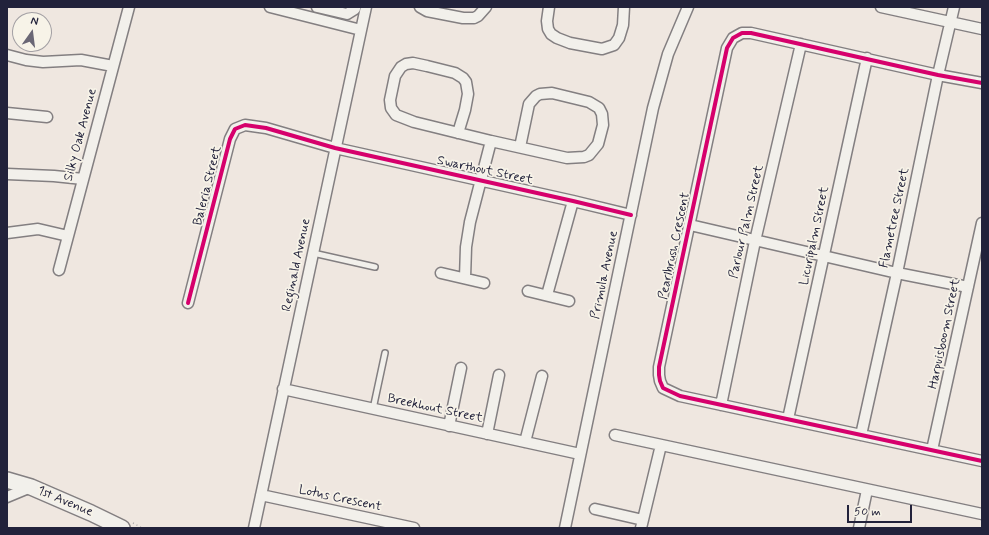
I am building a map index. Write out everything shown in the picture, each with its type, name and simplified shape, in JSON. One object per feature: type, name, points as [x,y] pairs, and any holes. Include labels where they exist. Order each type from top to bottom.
[{"type":"street","name":"Silky Oak Avenue","points":[[59,270],[128,7]]},
{"type":"street","points":[[270,7],[361,30]]},
{"type":"street","points":[[317,7],[347,14],[355,9],[355,7]]},
{"type":"street","name":"Reginald Avenue","points":[[254,528],[366,7]]},
{"type":"street","points":[[420,7],[432,12],[470,18],[478,16],[486,7]]},
{"type":"street","points":[[550,7],[547,21],[548,29],[551,34],[557,38],[570,42],[602,49],[614,44],[619,38],[623,25],[624,7]]},
{"type":"street","name":"Primula Avenue","points":[[565,528],[659,84],[668,54],[688,7]]},
{"type":"street","points":[[881,7],[982,29]]},
{"type":"street","name":"Flametree Street","points":[[861,435],[897,273],[938,74],[954,7]]},
{"type":"street","name":"Pearlbrush Crescent","points":[[982,83],[746,32],[737,35],[730,42],[727,48],[659,367],[660,381],[663,388],[680,396],[982,461]]},
{"type":"street","name":"Parlour Palm Street","points":[[721,405],[801,44]]},
{"type":"street","points":[[7,55],[26,60],[43,62],[81,60],[113,66]]},
{"type":"street","name":"Licuripalm Street","points":[[788,420],[867,58]]},
{"type":"street","points":[[458,133],[468,94],[466,82],[463,78],[455,73],[427,66],[406,64],[401,67],[395,76],[390,100],[391,108],[396,115],[414,122],[458,133],[490,141],[567,158],[584,157],[589,155],[598,144],[603,125],[602,114],[599,108],[589,102],[552,93],[540,94],[536,96],[529,104],[520,147]]},
{"type":"street","points":[[7,113],[47,117]]},
{"type":"street","name":"Baleria Street","points":[[188,303],[230,138],[235,129],[251,125],[335,148]]},
{"type":"street","points":[[480,180],[490,141]]},
{"type":"street","name":"Swarthout Street","points":[[335,148],[573,200],[631,215]]},
{"type":"street","points":[[7,174],[83,179]]},
{"type":"street","name":"Swarthout Street","points":[[465,278],[468,234],[480,180]]},
{"type":"street","points":[[547,295],[559,256],[573,200]]},
{"type":"street","name":"Harpuisboom Street","points":[[932,450],[982,223]]},
{"type":"street","points":[[690,225],[756,242],[968,287]]},
{"type":"street","points":[[7,233],[38,229],[68,236]]},
{"type":"street","points":[[441,273],[484,283]]},
{"type":"street","points":[[528,291],[569,301]]},
{"type":"street","points":[[449,426],[461,368]]},
{"type":"street","points":[[487,434],[499,375]]},
{"type":"street","points":[[525,442],[542,376]]},
{"type":"street","name":"Breekhout Street","points":[[283,389],[580,454]]},
{"type":"street","points":[[615,435],[982,514]]},
{"type":"street","points":[[595,509],[642,524],[661,445]]},
{"type":"street","name":"1st Avenue","points":[[7,480],[31,487],[122,528]]},
{"type":"street","points":[[7,497],[31,487]]},
{"type":"street","points":[[859,528],[868,490]]},
{"type":"street","name":"Lotus Crescent","points":[[261,495],[414,528]]},
{"type":"lane","points":[[313,253],[375,267]]},
{"type":"lane","points":[[372,409],[385,353]]},
{"type":"cycle path","points":[[982,83],[938,75],[751,33],[742,33],[733,38],[727,48],[659,367],[660,381],[663,388],[680,396],[982,461]]},
{"type":"cycle path","points":[[188,303],[230,139],[235,129],[245,125],[266,128],[335,148],[631,215]]}]
